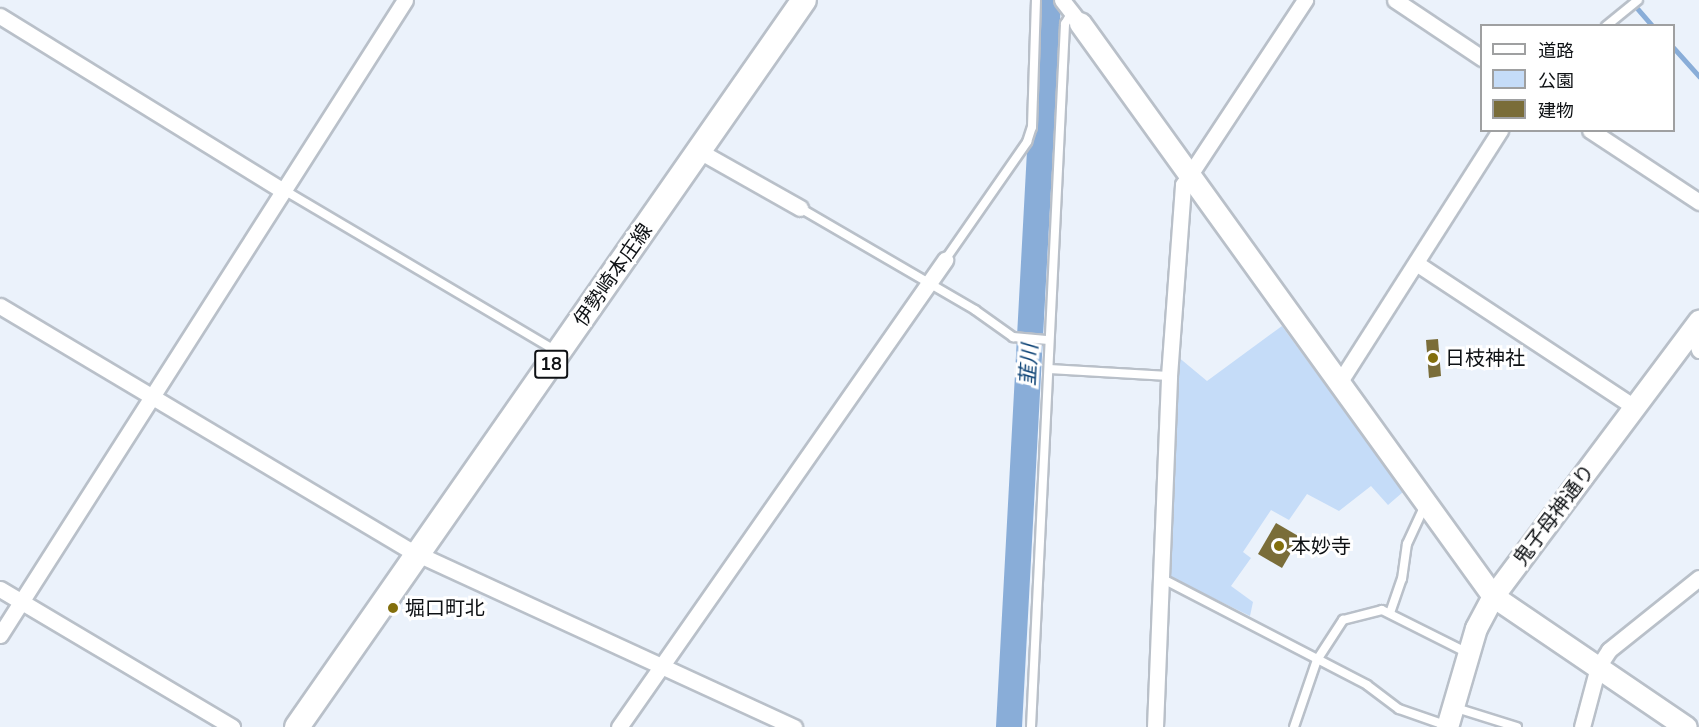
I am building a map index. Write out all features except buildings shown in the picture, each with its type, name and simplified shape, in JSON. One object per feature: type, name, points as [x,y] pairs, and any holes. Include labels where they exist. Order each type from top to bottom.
[{"type":"main road","name":"伊勢崎本庄線","points":[[297,727],[804,0]]},
{"type":"street","points":[[0,635],[405,0]]},
{"type":"street","points":[[1156,727],[1159,578],[1169,376],[1183,185],[1305,0]]},
{"type":"street","points":[[1395,0],[1480,57]]},
{"type":"street","points":[[1068,7],[1493,596],[1686,727]]},
{"type":"street","points":[[0,16],[282,190]]},
{"type":"street","points":[[1339,383],[1499,132]]},
{"type":"street","points":[[1593,132],[1699,202]]},
{"type":"street","points":[[699,151],[800,208]]},
{"type":"street","points":[[619,727],[945,260]]},
{"type":"street","points":[[1416,263],[1634,407]]},
{"type":"street","points":[[0,306],[409,550],[420,552],[794,727]]},
{"type":"street","points":[[1696,325],[1699,350]]},
{"type":"street","name":"鬼子母神通り","points":[[1448,719],[1467,653],[1493,596],[1696,325]]},
{"type":"street","points":[[1582,727],[1598,668],[1609,650],[1699,578]]},
{"type":"street","points":[[0,590],[232,727]]},
{"type":"lane","points":[[945,260],[1028,142],[1032,127],[1036,0]]},
{"type":"lane","points":[[1608,24],[1638,0]]},
{"type":"lane","points":[[1031,727],[1049,369],[1047,340],[1065,24],[1068,7]]},
{"type":"lane","points":[[282,190],[293,192],[559,352]]},
{"type":"lane","points":[[800,208],[1020,338],[1047,340]]},
{"type":"lane","points":[[1049,369],[1169,376]]},
{"type":"lane","points":[[1390,613],[1402,579],[1407,544],[1417,515],[1426,504]]},
{"type":"lane","points":[[1159,578],[1367,686],[1399,709],[1448,719],[1516,727]]},
{"type":"lane","points":[[1294,727],[1317,660],[1343,620],[1382,610],[1467,653]]},
{"type":"green space","points":[[1282,326],[1403,492],[1388,505],[1371,486],[1339,511],[1307,494],[1289,520],[1271,510],[1243,552],[1251,558],[1231,586],[1253,602],[1250,616],[1166,575],[1177,356],[1207,381]]},
{"type":"waterway","name":"韮川","points":[[1009,727],[1048,3]]},
{"type":"waterway","points":[[1638,9],[1651,24]]},
{"type":"waterway","points":[[1675,49],[1699,76]]},
{"type":"place","name":"日枝神社","points":[[1433,358]]},
{"type":"place","name":"本妙寺","points":[[1279,546]]},
{"type":"place","name":"堀口町北","points":[[393,608]]}]
